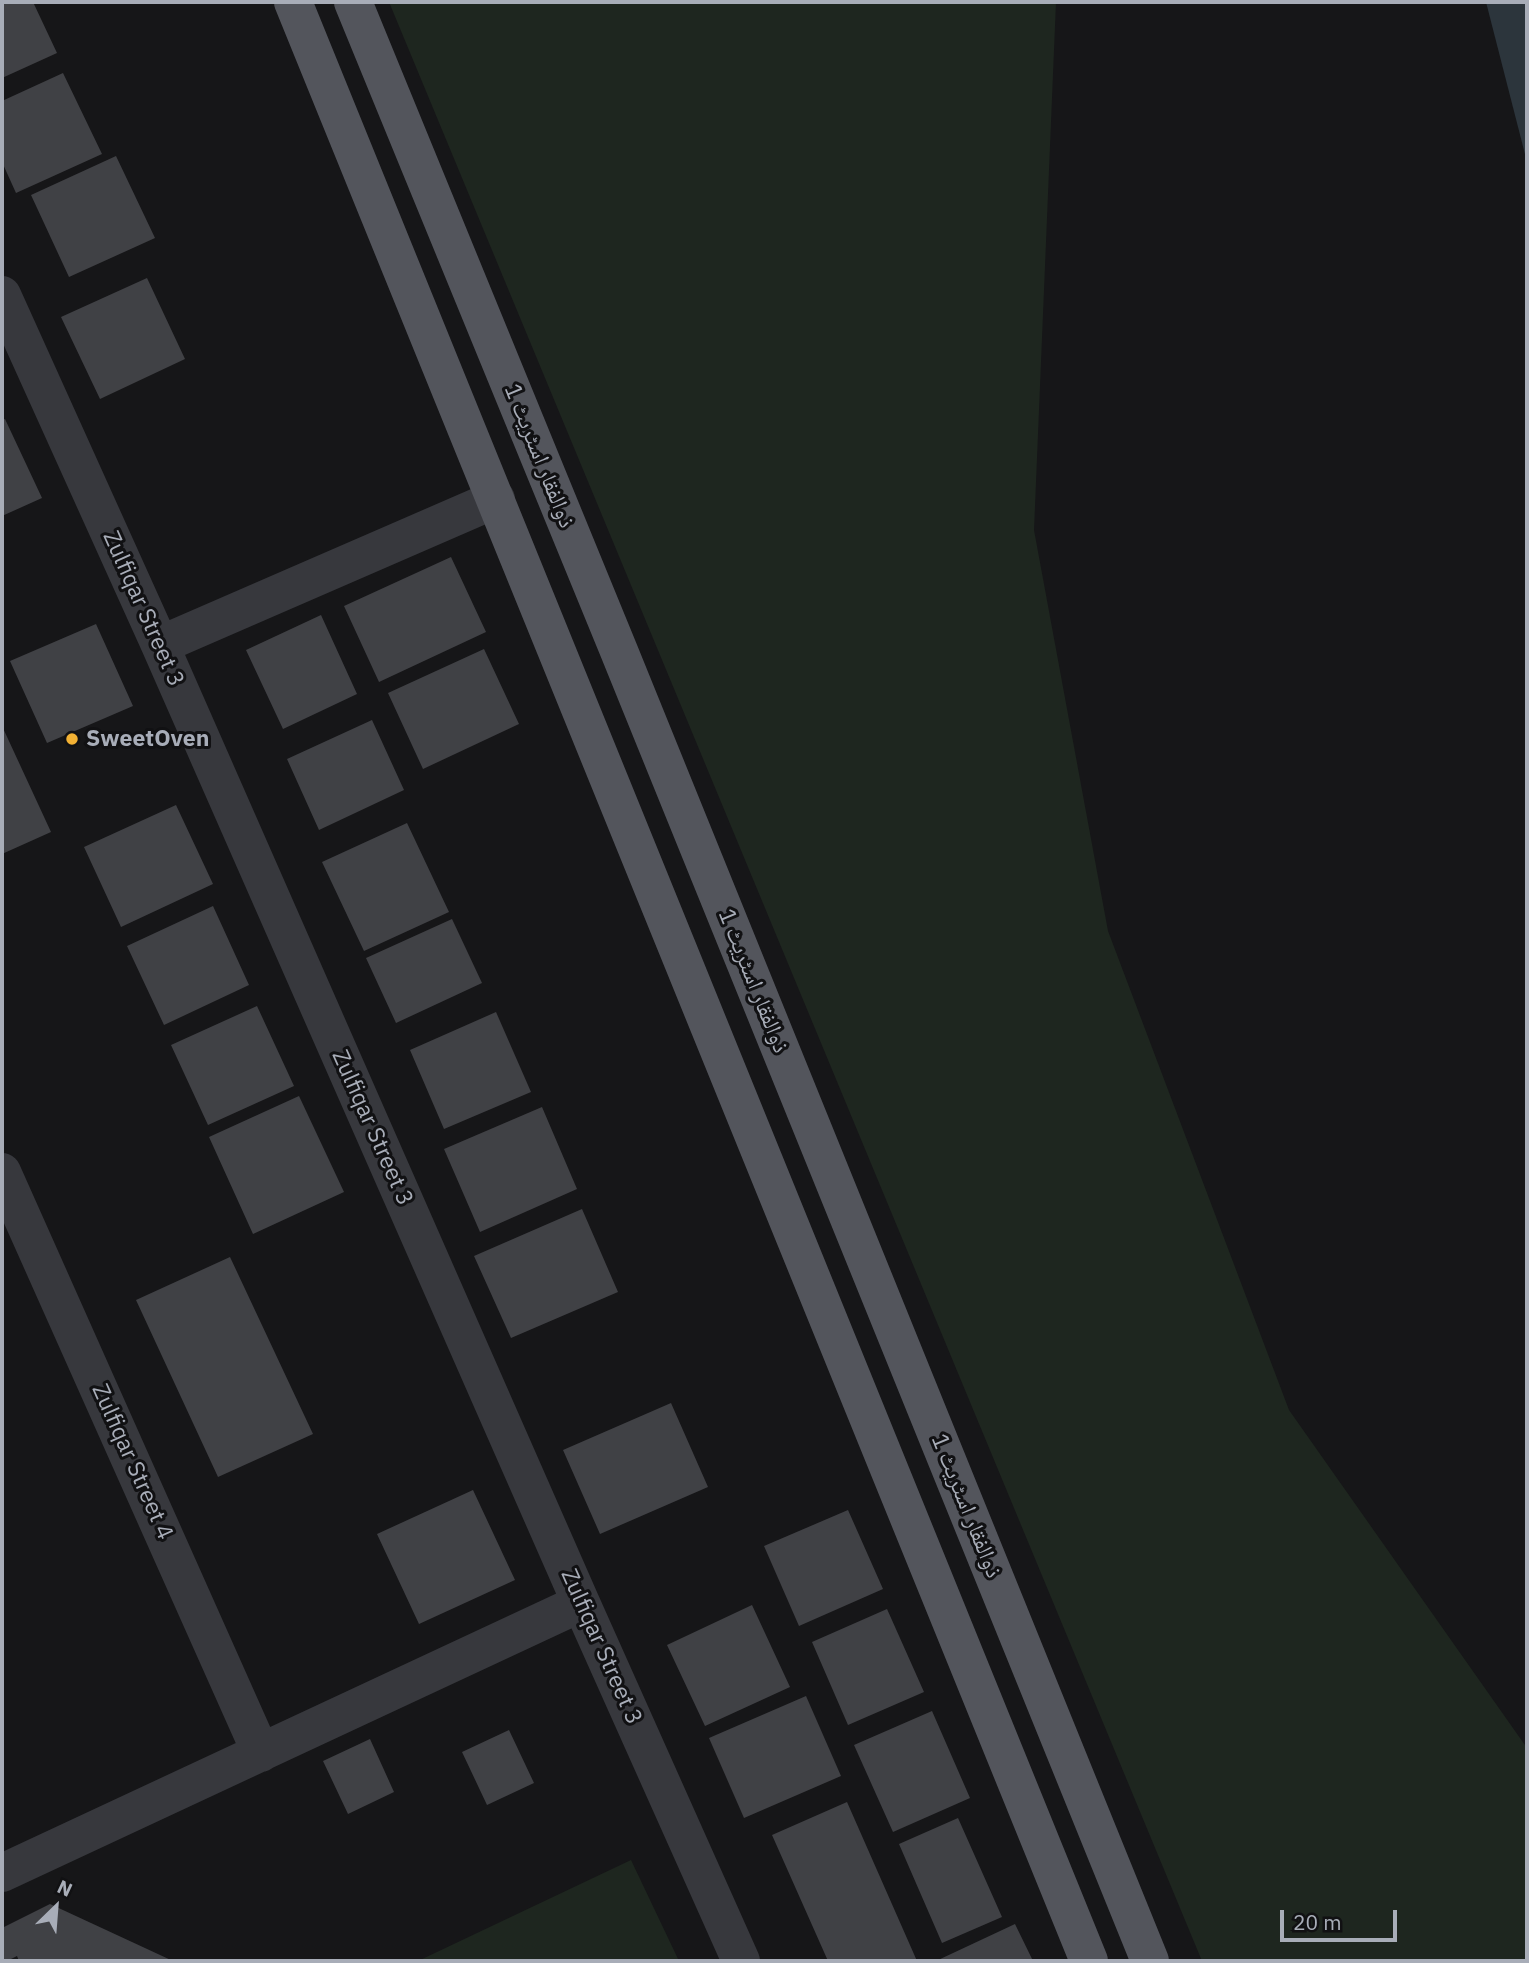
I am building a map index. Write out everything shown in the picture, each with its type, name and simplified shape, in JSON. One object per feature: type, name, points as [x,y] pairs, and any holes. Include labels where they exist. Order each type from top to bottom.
[{"type":"main road","points":[[293,2],[1089,1961]]},
{"type":"main road","name":"ذوالفقار اسٹریٹ 1","points":[[353,2],[620,651],[1150,1961]]},
{"type":"street","name":"Zulfiqar Street 3","points":[[2,295],[160,645],[581,1604],[741,1961]]},
{"type":"street","points":[[160,645],[496,499]]},
{"type":"street","name":"Zulfiqar Street 4","points":[[2,1172],[261,1753]]},
{"type":"street","points":[[2,1873],[581,1604]]},
{"type":"shaded area","points":[[389,2],[1056,2],[1034,530],[1108,931],[1289,1410],[1527,1748],[1527,1961],[1202,1961]]},
{"type":"shaded area","points":[[1486,2],[1527,2],[1527,162]]},
{"type":"shaded area","points":[[631,1860],[679,1961],[418,1961]]},
{"type":"building","points":[[2,2],[33,2],[57,53],[2,78]]},
{"type":"building","points":[[63,73],[102,154],[16,193],[2,162],[2,101]]},
{"type":"building","points":[[116,156],[155,238],[69,277],[31,195]]},
{"type":"building","points":[[147,278],[185,359],[100,399],[61,317]]},
{"type":"building","points":[[5,419],[42,498],[2,516],[2,420]]},
{"type":"building","points":[[451,557],[486,632],[379,682],[344,606]]},
{"type":"building","points":[[321,615],[357,694],[283,729],[246,650]]},
{"type":"building","points":[[96,624],[133,706],[47,743],[10,661]]},
{"type":"building","points":[[484,649],[519,724],[423,769],[388,693]]},
{"type":"building","points":[[372,720],[404,790],[319,830],[287,759]]},
{"type":"building","points":[[2,726],[51,832],[2,854]]},
{"type":"building","points":[[176,805],[213,884],[121,927],[84,847]]},
{"type":"building","points":[[407,823],[449,912],[364,951],[322,862]]},
{"type":"building","points":[[213,906],[249,985],[164,1025],[127,946]]},
{"type":"building","points":[[452,919],[482,983],[396,1023],[366,958]]},
{"type":"building","points":[[257,1006],[294,1086],[208,1125],[171,1045]]},
{"type":"building","points":[[496,1012],[531,1092],[444,1129],[410,1050]]},
{"type":"building","points":[[299,1096],[344,1192],[253,1234],[209,1137]]},
{"type":"building","points":[[542,1107],[577,1189],[480,1232],[444,1149]]},
{"type":"building","points":[[582,1209],[618,1292],[511,1338],[474,1256]]},
{"type":"building","points":[[230,1257],[313,1434],[218,1477],[136,1300]]},
{"type":"building","points":[[671,1403],[708,1487],[600,1534],[563,1450]]},
{"type":"building","points":[[473,1490],[515,1580],[419,1624],[377,1534]]},
{"type":"building","points":[[848,1510],[883,1589],[799,1626],[764,1546]]},
{"type":"building","points":[[752,1605],[790,1687],[705,1726],[667,1645]]},
{"type":"building","points":[[887,1609],[924,1692],[848,1725],[812,1642]]},
{"type":"building","points":[[806,1696],[841,1776],[744,1818],[709,1738]]},
{"type":"building","points":[[932,1711],[970,1798],[893,1832],[854,1745]]},
{"type":"building","points":[[509,1730],[534,1783],[487,1805],[462,1752]]},
{"type":"building","points":[[370,1739],[394,1792],[348,1814],[323,1761]]},
{"type":"building","points":[[847,1802],[917,1961],[828,1961],[772,1835]]},
{"type":"building","points":[[958,1818],[1002,1917],[942,1943],[899,1844]]},
{"type":"building","points":[[50,1904],[173,1961],[19,1961],[17,1956],[2,1961],[2,1928]]},
{"type":"building","points":[[1015,1924],[1033,1961],[936,1961]]},
{"type":"place","name":"SweetOven","points":[[72,739]]}]
